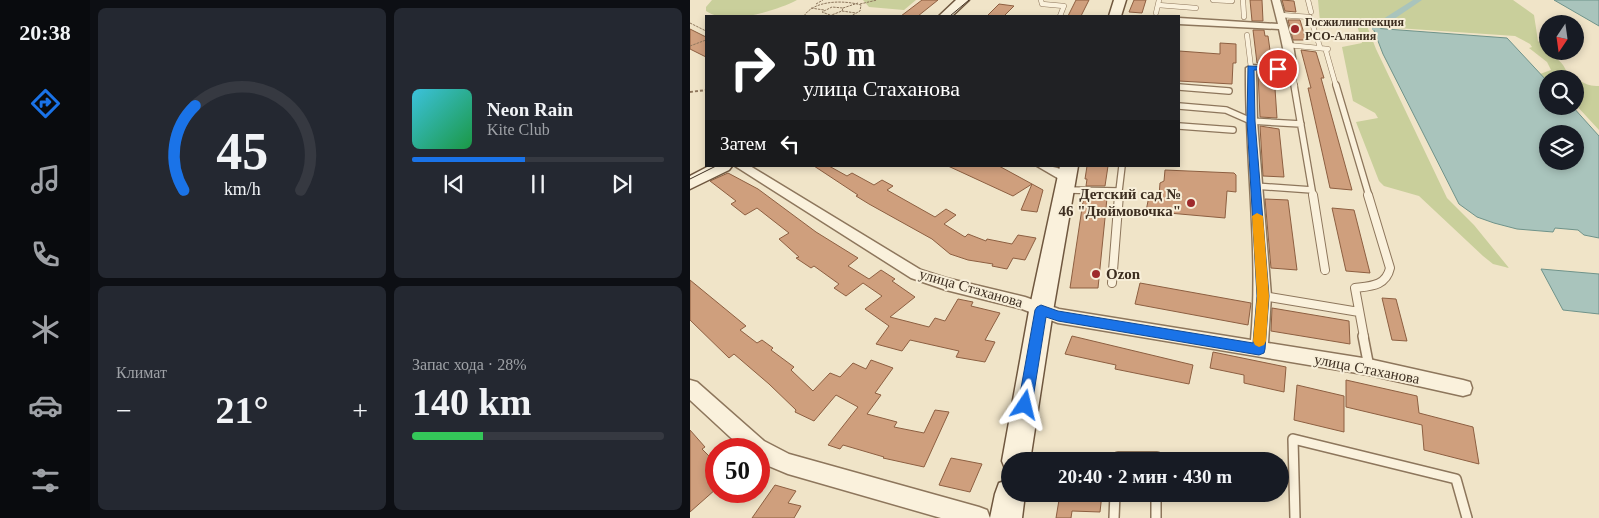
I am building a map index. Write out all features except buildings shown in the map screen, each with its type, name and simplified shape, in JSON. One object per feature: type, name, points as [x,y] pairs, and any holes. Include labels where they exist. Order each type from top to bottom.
[{"type":"main road","points":[[1115,15],[1120,0]]},
{"type":"main road","points":[[947,15],[968,2]]},
{"type":"main road","points":[[962,15],[968,2]]},
{"type":"main road","points":[[690,171],[705,164]]},
{"type":"main road","points":[[690,182],[721,167]]},
{"type":"main road","points":[[1017,452],[1041,310],[1066,178]]},
{"type":"main road","points":[[1006,518],[1009,502]]},
{"type":"street","points":[[1259,349],[1263,296],[1251,121],[1251,68],[1292,70],[1288,45],[1276,0]]},
{"type":"street","points":[[1180,21],[1282,27]]},
{"type":"street","name":"улица Стаханова","points":[[743,167],[916,274],[946,284],[1025,302],[1058,316],[1369,367],[1463,388]]},
{"type":"street","points":[[1045,167],[1066,178]]},
{"type":"street","points":[[690,388],[746,438]]},
{"type":"street","points":[[770,456],[788,464],[978,518]]},
{"type":"lane","points":[[1041,0],[1042,4],[1064,6],[1060,15]]},
{"type":"lane","points":[[1156,13],[1159,0]]},
{"type":"lane","points":[[1213,0],[1232,1]]},
{"type":"lane","points":[[1244,0],[1244,17]]},
{"type":"lane","points":[[1308,0],[1310,12]]},
{"type":"lane","points":[[1158,6],[1196,8]]},
{"type":"lane","points":[[1280,15],[1310,17],[1320,47]]},
{"type":"lane","points":[[1247,35],[1251,68]]},
{"type":"lane","points":[[1288,45],[1328,49],[1326,51],[1390,268],[1389,277],[1384,282],[1355,288],[1369,367]]},
{"type":"lane","points":[[1292,70],[1325,270]]},
{"type":"lane","points":[[1180,87],[1229,90]]},
{"type":"lane","points":[[1180,106],[1226,110],[1251,121],[1301,124]]},
{"type":"lane","points":[[1180,126],[1233,130]]},
{"type":"lane","points":[[1112,283],[1122,167]]},
{"type":"lane","points":[[1066,178],[1119,191]]},
{"type":"lane","points":[[1255,186],[1312,190]]},
{"type":"lane","points":[[1263,296],[1359,312]]},
{"type":"lane","points":[[1295,518],[1293,439],[1456,479],[1467,518]]},
{"type":"lane","points":[[1114,518],[1115,502]]},
{"type":"lane","points":[[1156,502],[1156,518]]},
{"type":"path","points":[[805,15],[810,8],[823,0]]},
{"type":"path","points":[[810,8],[837,0],[859,3]]},
{"type":"path","points":[[834,7],[837,0]]},
{"type":"path","points":[[810,8],[824,10],[834,7],[843,8],[877,0]]},
{"type":"path","points":[[853,15],[862,8],[859,3]]},
{"type":"path","points":[[832,15],[842,11],[857,13]]},
{"type":"path","points":[[821,15],[827,15]]},
{"type":"path","points":[[690,23],[705,30]]},
{"type":"path","points":[[690,46],[705,40]]},
{"type":"path","points":[[690,92],[705,90]]},
{"type":"green space","points":[[712,0],[797,0],[752,15],[715,15],[706,11],[706,7]]},
{"type":"green space","points":[[863,0],[916,0],[904,10],[869,7]]},
{"type":"green space","points":[[1318,0],[1513,0],[1534,15],[1539,42],[1539,56],[1529,48],[1532,47],[1530,44],[1515,36],[1367,26],[1376,49],[1447,198],[1474,225],[1509,268],[1493,264],[1483,256],[1419,196],[1384,186],[1379,181],[1356,122],[1378,118],[1375,113],[1353,101],[1342,47],[1362,43],[1357,25],[1320,22]]},
{"type":"green space","points":[[1544,60],[1558,60],[1566,70],[1551,70]]},
{"type":"green space","points":[[1584,83],[1599,86],[1599,130],[1584,114]]},
{"type":"water","points":[[1554,0],[1599,0],[1599,26],[1584,17],[1584,15],[1580,15]]},
{"type":"water","points":[[1373,28],[1507,38],[1539,72],[1539,115],[1580,115],[1599,136],[1599,238],[1584,235],[1578,230],[1555,228],[1553,232],[1517,229],[1477,217],[1459,204],[1383,54]]},
{"type":"water","points":[[1541,269],[1599,274],[1599,314],[1563,310]]},
{"type":"waterway","points":[[1375,28],[1418,0]]},
{"type":"tram line","points":[[951,15],[969,0]]},
{"type":"tram line","points":[[690,179],[714,167]]},
{"type":"slow traffic","points":[[1257,216],[1263,296],[1259,341]]},
{"type":"place","name":"Госжилинспекция РСО-Алания","points":[[1295,29]]},
{"type":"place","name":"Детский сад № 46 \"Дюймовочка\"","points":[[1191,203]]},
{"type":"place","name":"Ozon","points":[[1096,274]]},
{"type":"route","points":[[1025,405],[1041,310],[1058,316],[1259,349],[1263,296],[1251,121],[1251,68],[1278,69]]}]
